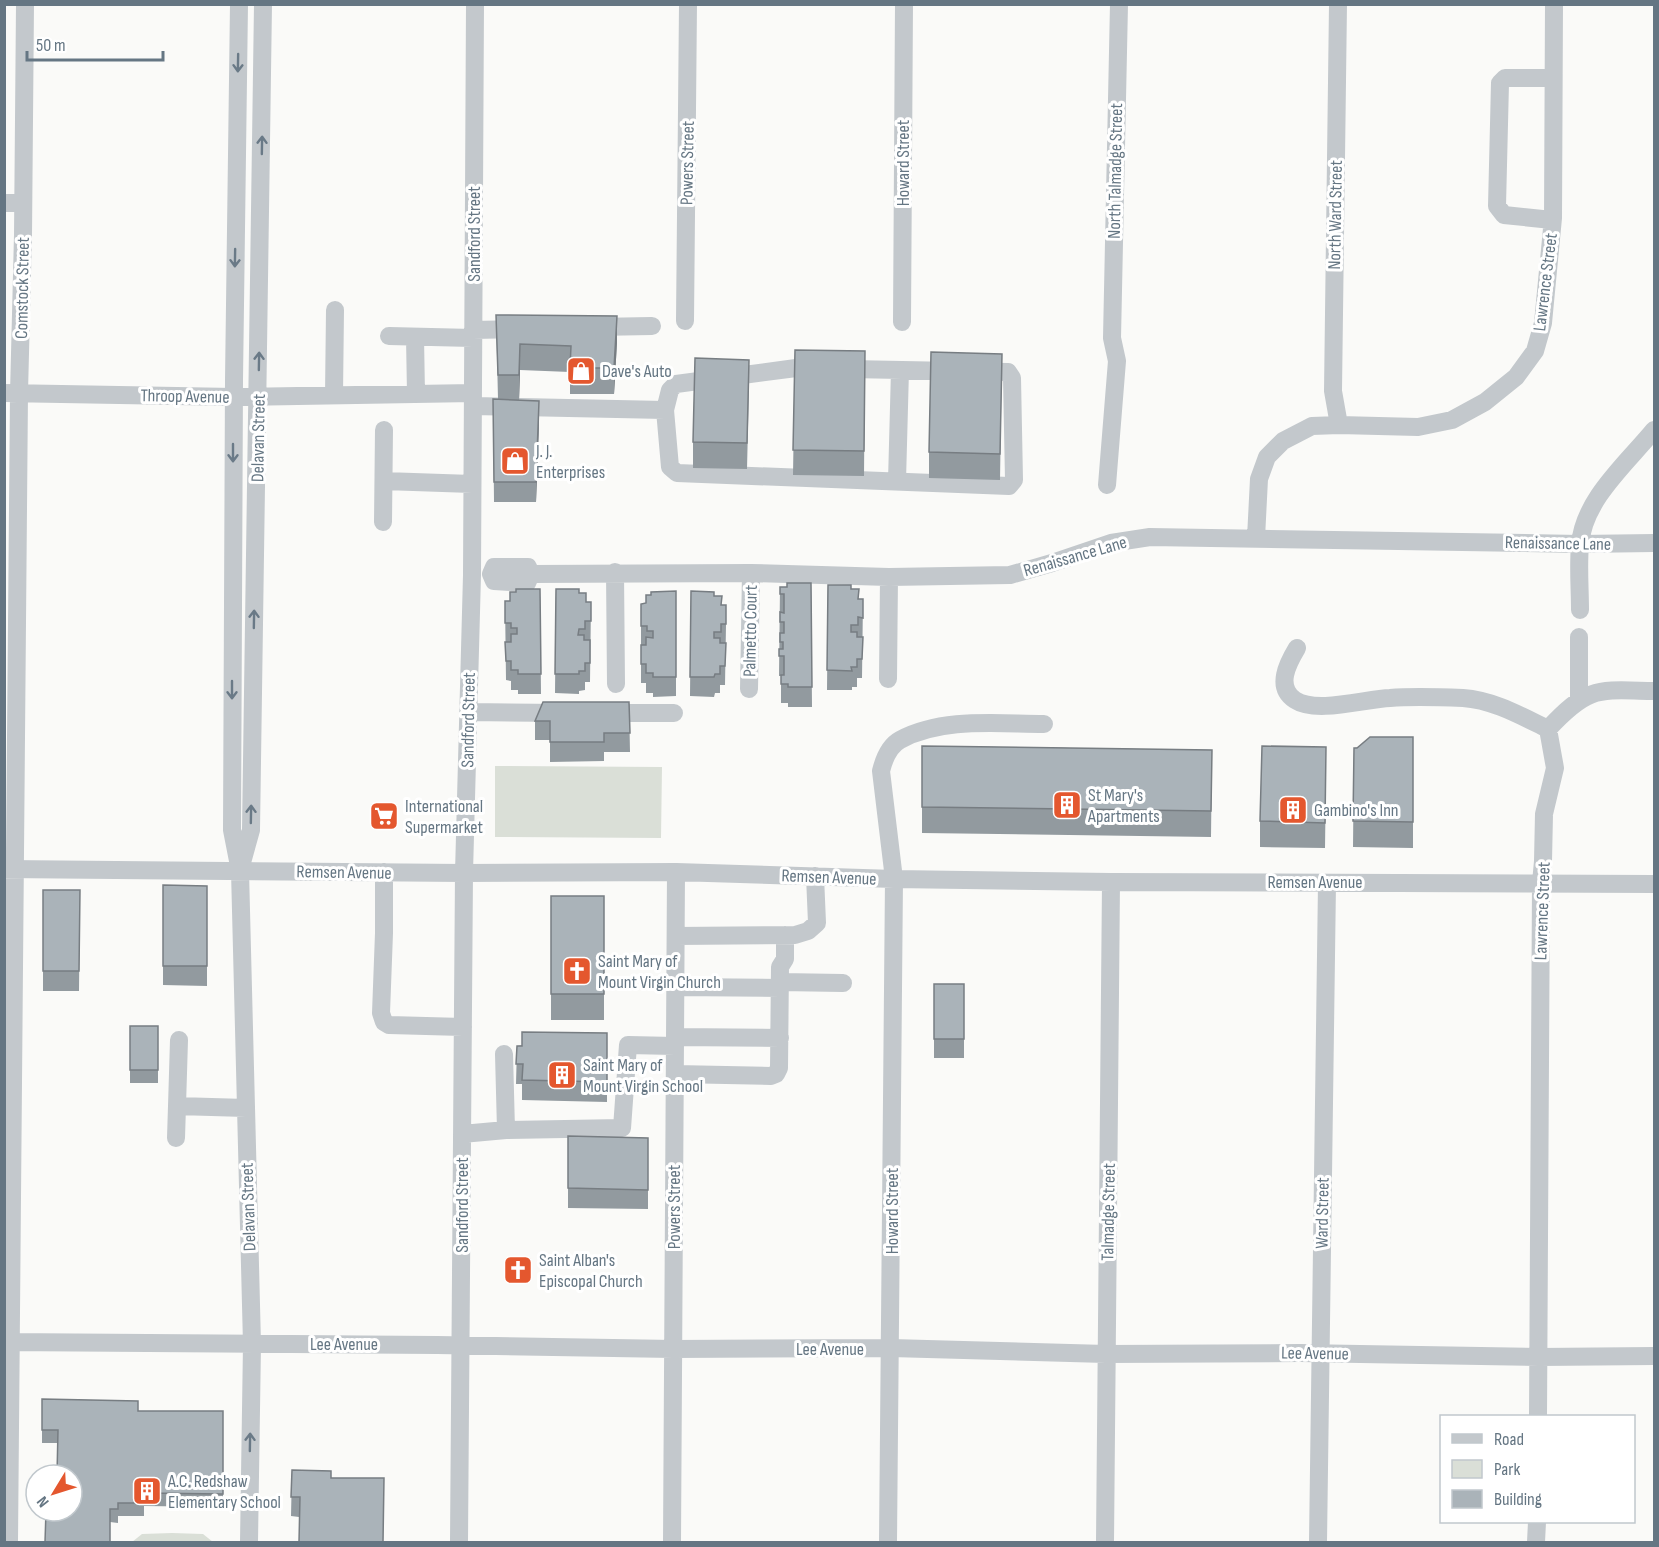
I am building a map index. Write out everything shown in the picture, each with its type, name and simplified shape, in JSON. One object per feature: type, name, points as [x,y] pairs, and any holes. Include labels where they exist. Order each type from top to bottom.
[{"type":"street","name":"Comstock Street","points":[[9,1542],[13,255],[23,203],[25,4]]},
{"type":"street","name":"Delavan Street","points":[[239,4],[232,830],[240,871],[252,1344],[249,1542]]},
{"type":"street","name":"Delavan Street","points":[[240,871],[251,830],[263,4]]},
{"type":"street","name":"Sandford Street","points":[[459,1542],[464,873],[472,575],[475,4]]},
{"type":"street","name":"Powers Street","points":[[685,321],[688,4]]},
{"type":"street","name":"Howard Street","points":[[902,322],[904,4]]},
{"type":"street","name":"North Talmadge Street","points":[[1107,485],[1117,361],[1112,338],[1119,4]]},
{"type":"street","name":"North Ward Street","points":[[1338,4],[1333,391],[1339,425]]},
{"type":"street","name":"Lawrence Street","points":[[1256,538],[1259,479],[1267,457],[1283,441],[1312,426],[1419,428],[1452,420],[1485,402],[1516,377],[1535,351],[1543,323],[1552,220],[1554,4]]},
{"type":"street","points":[[1552,220],[1504,215],[1497,206],[1500,83],[1505,78],[1553,78]]},
{"type":"street","points":[[237,171],[261,173]]},
{"type":"street","points":[[4,203],[23,203]]},
{"type":"street","points":[[334,395],[336,310]]},
{"type":"street","points":[[583,328],[652,326]]},
{"type":"street","points":[[389,336],[473,334],[537,328]]},
{"type":"street","points":[[415,337],[416,394]]},
{"type":"street","points":[[796,368],[1008,372],[1012,378],[1014,480],[1009,486],[677,472],[670,467],[664,410],[670,390],[676,384],[796,368]]},
{"type":"street","points":[[897,481],[900,370]]},
{"type":"street","name":"Throop Avenue","points":[[12,393],[234,397],[416,394],[664,410]]},
{"type":"street","points":[[383,522],[384,430]]},
{"type":"street","points":[[1580,610],[1580,544],[1584,524],[1597,497],[1654,430]]},
{"type":"street","points":[[384,481],[472,484]]},
{"type":"street","name":"Renaissance Lane","points":[[472,575],[491,574],[494,581],[527,583],[531,574],[615,572],[889,577],[1010,575],[1111,543],[1150,537],[1580,544],[1654,543]]},
{"type":"street","points":[[615,572],[616,684]]},
{"type":"street","name":"Palmetto Court","points":[[749,689],[751,573]]},
{"type":"street","points":[[888,678],[889,577]]},
{"type":"street","points":[[1579,637],[1579,699]]},
{"type":"street","points":[[1297,648],[1287,665],[1284,680],[1287,691],[1293,699],[1304,705],[1318,706],[1392,698],[1463,698],[1490,703],[1548,729],[1579,699],[1593,693],[1609,690],[1654,691]]},
{"type":"street","points":[[468,712],[674,713]]},
{"type":"street","name":"Howard Street","points":[[888,1542],[894,879],[881,771],[884,758],[891,747],[899,741],[942,727],[969,724],[1044,724]]},
{"type":"street","name":"Lawrence Street","points":[[1538,1415],[1540,883],[1544,814],[1555,768],[1548,729]]},
{"type":"street","name":"Remsen Avenue","points":[[10,869],[464,873],[676,872],[894,879],[1111,882],[1654,884]]},
{"type":"street","points":[[384,872],[381,1013],[384,1022],[389,1025],[463,1028]]},
{"type":"street","name":"Powers Street","points":[[672,1542],[676,872]]},
{"type":"street","points":[[676,936],[795,935],[808,931],[817,923],[815,876]]},
{"type":"street","name":"Talmadge Street","points":[[1105,1542],[1111,882]]},
{"type":"street","name":"Ward Street","points":[[1318,1542],[1327,882]]},
{"type":"street","points":[[675,1074],[771,1076],[776,1074],[779,1068],[780,967],[785,959],[785,935]]},
{"type":"street","points":[[676,987],[843,983]]},
{"type":"street","points":[[462,1134],[506,1130],[622,1128],[628,1045],[780,1038]]},
{"type":"street","points":[[176,1138],[179,1040]]},
{"type":"street","points":[[504,1054],[506,1130]]},
{"type":"street","points":[[177,1106],[246,1108]]},
{"type":"street","name":"Lee Avenue","points":[[8,1342],[673,1349],[891,1348],[1106,1354],[1654,1356]]},
{"type":"street","points":[[1536,1542],[1537,1523]]},
{"type":"green space","points":[[495,766],[662,767],[661,838],[495,837]]},
{"type":"green space","points":[[142,1534],[203,1534],[213,1542],[132,1542]]},
{"type":"building","points":[[496,315],[617,316],[614,368],[570,368],[571,346],[520,344],[519,375],[498,375]]},
{"type":"building","points":[[795,350],[865,351],[864,451],[793,450]]},
{"type":"building","points":[[931,352],[1002,354],[1000,454],[929,452]]},
{"type":"building","points":[[695,358],[749,360],[747,443],[693,442]]},
{"type":"building","name":"J. J. Enterprises","points":[[493,399],[539,401],[536,482],[494,482]]},
{"type":"building","points":[[787,583],[811,583],[812,687],[788,687],[788,684],[781,684],[781,675],[784,675],[784,656],[779,656],[779,649],[783,649],[780,633],[784,633],[784,622],[780,622],[780,612],[784,613],[784,594],[780,594],[780,587],[787,587]]},
{"type":"building","points":[[828,585],[851,585],[851,589],[859,589],[858,599],[863,599],[863,618],[858,617],[858,625],[851,625],[851,632],[857,632],[857,637],[863,637],[862,659],[857,659],[857,667],[851,667],[852,671],[827,670]]},
{"type":"building","points":[[516,589],[540,589],[541,674],[518,674],[518,670],[511,670],[511,661],[506,661],[505,642],[511,642],[511,634],[517,634],[517,628],[511,628],[511,623],[505,623],[505,601],[510,601],[510,592],[516,592]]},
{"type":"building","points":[[556,589],[579,589],[579,593],[586,593],[586,602],[591,602],[591,621],[585,621],[585,629],[579,629],[578,635],[584,635],[584,640],[590,640],[590,663],[585,663],[585,671],[579,671],[579,674],[555,674]]},
{"type":"building","points":[[676,591],[676,677],[653,677],[653,673],[646,673],[646,664],[641,664],[641,645],[646,645],[646,637],[653,638],[653,631],[647,631],[647,626],[641,626],[641,604],[646,603],[646,595],[651,595],[651,592]]},
{"type":"building","points":[[691,591],[714,592],[714,596],[722,596],[721,605],[726,605],[726,624],[721,624],[721,632],[714,632],[714,638],[720,638],[720,643],[726,643],[725,666],[720,666],[720,674],[715,674],[714,677],[690,677]]},
{"type":"building","points":[[543,702],[629,702],[630,733],[604,733],[604,742],[550,742],[550,721],[535,721]]},
{"type":"building","points":[[1370,737],[1413,737],[1413,822],[1353,821],[1354,748]]},
{"type":"building","points":[[922,746],[1212,750],[1211,811],[922,807]]},
{"type":"building","name":"Gambino's Inn","points":[[1262,746],[1326,747],[1325,823],[1260,821]]},
{"type":"building","points":[[163,885],[207,886],[207,966],[163,966]]},
{"type":"building","points":[[43,890],[80,890],[79,971],[43,971]]},
{"type":"building","name":"Saint Mary of Mount Virgin Church","points":[[551,896],[604,896],[604,994],[551,994]]},
{"type":"building","points":[[934,984],[964,984],[964,1039],[934,1039]]},
{"type":"building","points":[[130,1026],[158,1026],[158,1070],[130,1070]]},
{"type":"building","points":[[522,1032],[607,1033],[607,1082],[522,1080],[523,1064],[516,1064],[517,1046],[522,1046]]},
{"type":"building","points":[[568,1136],[648,1138],[648,1190],[568,1188]]},
{"type":"building","name":"A.C. Redshaw Elementary School","points":[[42,1399],[138,1401],[138,1411],[223,1411],[223,1494],[144,1493],[144,1503],[118,1503],[118,1509],[110,1509],[110,1542],[45,1542],[46,1523],[84,1523],[84,1463],[57,1463],[58,1430],[42,1430]]},
{"type":"building","points":[[292,1470],[331,1471],[331,1478],[384,1478],[383,1542],[299,1542],[300,1497],[291,1497]]},
{"type":"place","name":"Dave's Auto","points":[[581,371]]},
{"type":"place","name":"J. J. Enterprises","points":[[515,461]]},
{"type":"place","name":"St Mary's Apartments","points":[[1067,805]]},
{"type":"place","name":"Gambino's Inn","points":[[1293,810]]},
{"type":"place","name":"International Supermarket","points":[[384,816]]},
{"type":"place","name":"Saint Mary of Mount Virgin Church","points":[[577,971]]},
{"type":"place","name":"Saint Mary of Mount Virgin School","points":[[562,1075]]},
{"type":"place","name":"Saint Alban's Episcopal Church","points":[[518,1270]]},
{"type":"place","name":"A.C. Redshaw Elementary School","points":[[147,1491]]}]
